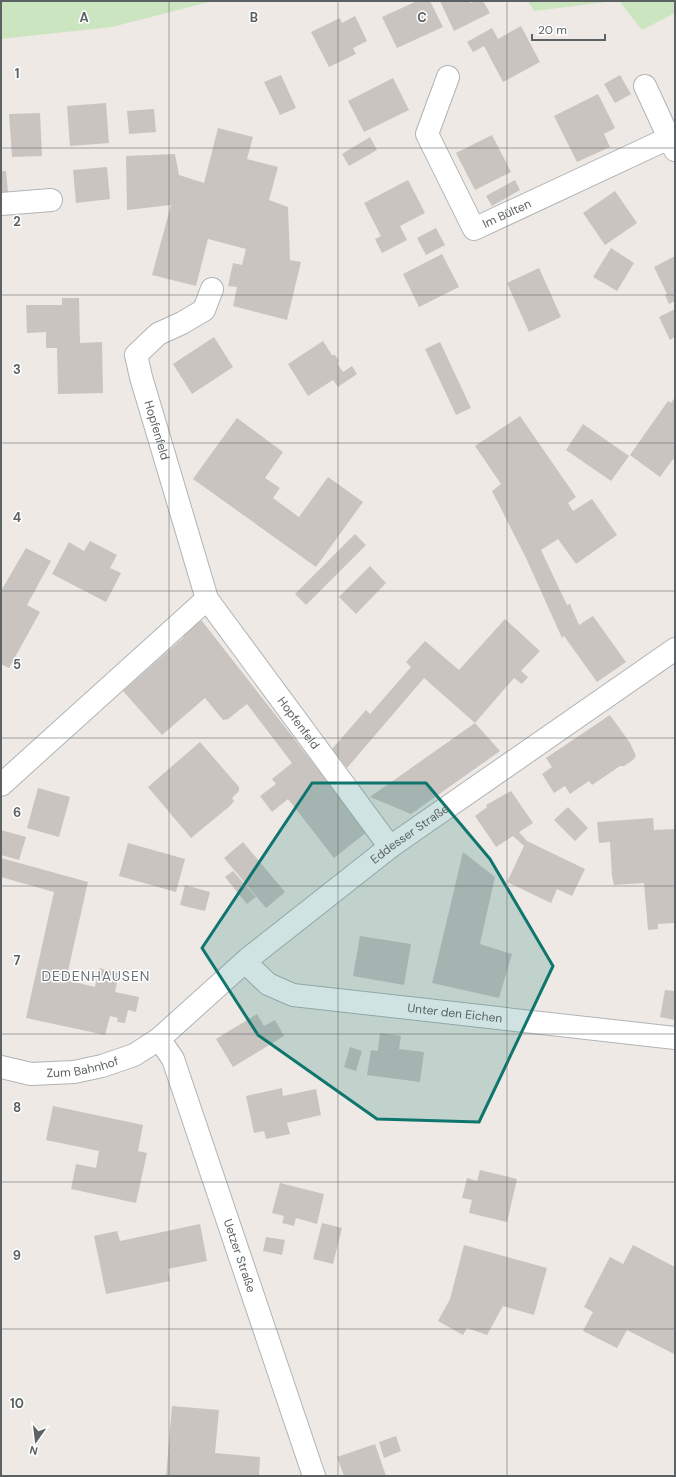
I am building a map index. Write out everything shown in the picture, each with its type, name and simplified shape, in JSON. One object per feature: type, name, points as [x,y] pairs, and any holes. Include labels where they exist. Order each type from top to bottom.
[{"type":"street","name":"Im Bülten","points":[[448,77],[427,134],[474,228],[672,144],[645,86]]},
{"type":"street","points":[[1,204],[51,200]]},
{"type":"street","name":"Hopfenfeld","points":[[212,289],[204,310],[182,323],[158,334],[136,355],[141,377],[207,599],[390,847]]},
{"type":"street","points":[[1,786],[207,599]]},
{"type":"street","name":"Eddesser Straße","points":[[159,1039],[245,962],[390,847],[675,649]]},
{"type":"street","name":"Unter den Eichen","points":[[245,962],[268,984],[293,995],[675,1038]]},
{"type":"street","name":"Zum Bahnhof","points":[[1,1067],[31,1074],[74,1072],[102,1066],[134,1055],[159,1039]]},
{"type":"street","name":"Uetzer Straße","points":[[159,1039],[173,1059],[314,1476]]},
{"type":"highlighted area","points":[[312,783],[426,783],[490,859],[553,966],[479,1122],[377,1119],[258,1035],[202,948]]},
{"type":"green space","points":[[1,1],[213,1],[112,27],[1,39]]},
{"type":"green space","points":[[528,1],[615,1],[534,11]]},
{"type":"green space","points":[[619,1],[675,1],[675,13],[642,30]]},
{"type":"building","points":[[417,1],[430,1],[443,27],[397,48],[382,17]]},
{"type":"building","points":[[440,1],[469,1],[471,3],[483,1],[490,13],[454,31]]},
{"type":"building","points":[[355,16],[367,41],[353,48],[356,54],[329,67],[311,32],[340,18],[342,23]]},
{"type":"building","points":[[521,26],[540,62],[503,82],[484,46],[473,52],[467,42],[492,28],[498,39]]},
{"type":"building","points":[[281,75],[296,108],[280,115],[264,82]]},
{"type":"building","points":[[620,75],[631,94],[615,103],[604,84]]},
{"type":"building","points":[[393,78],[409,110],[364,132],[348,101]]},
{"type":"building","points":[[598,94],[615,128],[604,134],[610,147],[577,162],[554,116]]},
{"type":"building","points":[[106,103],[109,143],[70,146],[67,106]]},
{"type":"building","points":[[154,109],[156,132],[129,134],[127,111]]},
{"type":"building","points":[[40,113],[42,156],[12,157],[9,114]]},
{"type":"building","points":[[218,128],[253,137],[247,159],[278,167],[269,200],[288,207],[290,260],[301,262],[287,320],[233,306],[237,287],[228,286],[233,263],[242,265],[246,249],[208,239],[196,286],[152,275],[171,205],[127,210],[126,156],[175,154],[179,175],[204,183]]},
{"type":"building","points":[[492,135],[511,172],[475,190],[456,153]]},
{"type":"building","points":[[370,137],[377,150],[349,166],[342,154]]},
{"type":"building","points":[[107,167],[110,199],[76,203],[73,170]]},
{"type":"building","points":[[1,171],[6,171],[8,192],[1,193]]},
{"type":"building","points":[[408,180],[425,213],[400,226],[407,240],[382,253],[375,239],[381,236],[364,203]]},
{"type":"building","points":[[515,180],[520,190],[492,206],[486,196]]},
{"type":"building","points":[[615,191],[637,223],[605,245],[583,213]]},
{"type":"building","points":[[436,228],[445,245],[426,255],[417,238]]},
{"type":"building","points":[[611,248],[634,263],[617,291],[593,277]]},
{"type":"building","points":[[442,254],[459,287],[419,307],[403,274]]},
{"type":"building","points":[[675,256],[675,301],[669,304],[665,295],[667,294],[654,267]]},
{"type":"building","points":[[539,268],[561,317],[529,332],[507,283]]},
{"type":"building","points":[[62,298],[79,298],[80,343],[102,342],[103,393],[58,394],[57,348],[46,348],[46,332],[27,333],[26,305],[62,305]]},
{"type":"building","points":[[675,309],[675,337],[670,340],[659,317]]},
{"type":"building","points":[[214,337],[233,367],[192,394],[173,364]]},
{"type":"building","points":[[323,341],[332,355],[335,355],[339,361],[337,363],[343,372],[352,366],[357,374],[338,387],[333,380],[308,396],[288,364]]},
{"type":"building","points":[[440,342],[471,408],[456,415],[425,349]]},
{"type":"building","points":[[675,397],[675,461],[673,459],[660,477],[630,455],[668,401],[671,403]]},
{"type":"building","points":[[520,416],[576,497],[568,503],[573,511],[592,499],[617,535],[576,564],[558,539],[541,550],[567,605],[570,604],[579,625],[593,616],[626,662],[597,682],[564,636],[562,638],[526,558],[492,491],[501,484],[475,446]]},
{"type":"building","points":[[237,418],[283,452],[265,478],[280,488],[273,498],[299,517],[328,477],[363,502],[316,567],[193,479]]},
{"type":"building","points":[[583,424],[629,456],[611,481],[566,450]]},
{"type":"building","points":[[355,534],[366,545],[306,605],[295,594]]},
{"type":"building","points":[[90,541],[117,555],[110,568],[121,573],[106,602],[52,574],[69,542],[84,551]]},
{"type":"building","points":[[26,548],[51,561],[27,605],[40,612],[9,668],[1,664],[1,591]]},
{"type":"building","points":[[370,566],[386,583],[356,614],[339,597]]},
{"type":"building","points":[[505,619],[540,651],[521,671],[528,677],[522,684],[514,678],[475,723],[424,678],[347,768],[332,749],[366,710],[370,714],[411,667],[406,662],[425,641],[459,670]]},
{"type":"building","points":[[197,621],[202,621],[367,832],[334,858],[288,799],[272,812],[260,796],[276,784],[272,779],[292,763],[247,704],[228,719],[223,720],[205,698],[162,735],[123,691],[184,637],[182,636]]},
{"type":"building","points":[[610,715],[630,743],[636,756],[624,766],[620,766],[592,785],[589,781],[570,794],[565,786],[554,793],[542,774],[552,767],[546,758]]},
{"type":"building","points":[[475,723],[500,751],[411,814],[370,797]]},
{"type":"building","points":[[200,742],[239,787],[239,791],[232,798],[234,801],[230,806],[191,838],[148,787]]},
{"type":"building","points":[[38,788],[70,797],[59,837],[27,828]]},
{"type":"building","points":[[511,791],[533,823],[519,832],[527,841],[585,869],[572,896],[557,889],[551,903],[507,882],[524,846],[513,836],[496,847],[475,816],[487,807],[486,805]]},
{"type":"building","points":[[568,807],[588,828],[575,841],[554,820]]},
{"type":"building","points":[[653,818],[654,830],[675,829],[675,923],[658,924],[658,929],[648,930],[644,883],[614,885],[610,842],[599,843],[597,822]]},
{"type":"building","points":[[1,830],[26,837],[19,860],[1,855]]},
{"type":"building","points":[[243,842],[285,892],[266,908],[224,858]]},
{"type":"building","points":[[128,843],[185,859],[176,892],[119,876]]},
{"type":"building","points":[[463,852],[495,877],[480,944],[512,954],[499,998],[432,983]]},
{"type":"building","points":[[1,858],[88,882],[66,980],[95,987],[99,968],[119,973],[115,992],[139,997],[136,1012],[128,1010],[125,1023],[117,1022],[118,1018],[110,1016],[105,1035],[26,1018],[54,892],[1,877]]},
{"type":"building","points":[[233,871],[256,897],[247,904],[225,877]]},
{"type":"building","points":[[185,885],[210,892],[205,911],[180,905]]},
{"type":"building","points":[[360,936],[411,944],[404,985],[353,976]]},
{"type":"building","points":[[665,990],[675,991],[675,1020],[660,1017]]},
{"type":"building","points":[[257,1014],[264,1026],[275,1020],[284,1036],[233,1067],[216,1039]]},
{"type":"building","points":[[380,1033],[401,1036],[399,1049],[424,1052],[420,1082],[367,1075],[371,1050],[378,1051]]},
{"type":"building","points":[[350,1047],[362,1051],[356,1071],[344,1067]]},
{"type":"building","points":[[282,1088],[283,1096],[316,1089],[321,1115],[287,1123],[290,1134],[266,1139],[264,1131],[254,1133],[246,1096]]},
{"type":"building","points":[[53,1106],[143,1125],[138,1151],[147,1153],[136,1203],[71,1189],[76,1164],[96,1168],[99,1151],[46,1140]]},
{"type":"building","points":[[480,1170],[517,1179],[507,1222],[469,1213],[472,1200],[462,1198],[467,1178],[477,1181]]},
{"type":"building","points":[[280,1183],[324,1194],[317,1224],[296,1218],[294,1226],[282,1223],[284,1216],[272,1213]]},
{"type":"building","points":[[322,1223],[342,1228],[333,1264],[313,1259]]},
{"type":"building","points":[[200,1224],[207,1261],[168,1269],[170,1281],[106,1294],[94,1236],[117,1231],[120,1241]]},
{"type":"building","points":[[266,1237],[285,1240],[282,1255],[263,1251]]},
{"type":"building","points":[[464,1245],[547,1268],[534,1315],[503,1306],[487,1335],[467,1328],[463,1335],[438,1321],[450,1299]]},
{"type":"building","points":[[633,1245],[675,1267],[674,1354],[627,1330],[617,1348],[583,1331],[593,1312],[584,1307],[610,1257],[623,1264]]},
{"type":"building","points":[[172,1406],[219,1410],[215,1453],[260,1457],[259,1476],[166,1476]]},
{"type":"building","points":[[396,1436],[401,1451],[384,1458],[379,1442]]},
{"type":"building","points":[[375,1444],[386,1476],[344,1476],[337,1457]]},
{"type":"district","name":"DEDENHAUSEN","points":[[96,976]]}]
